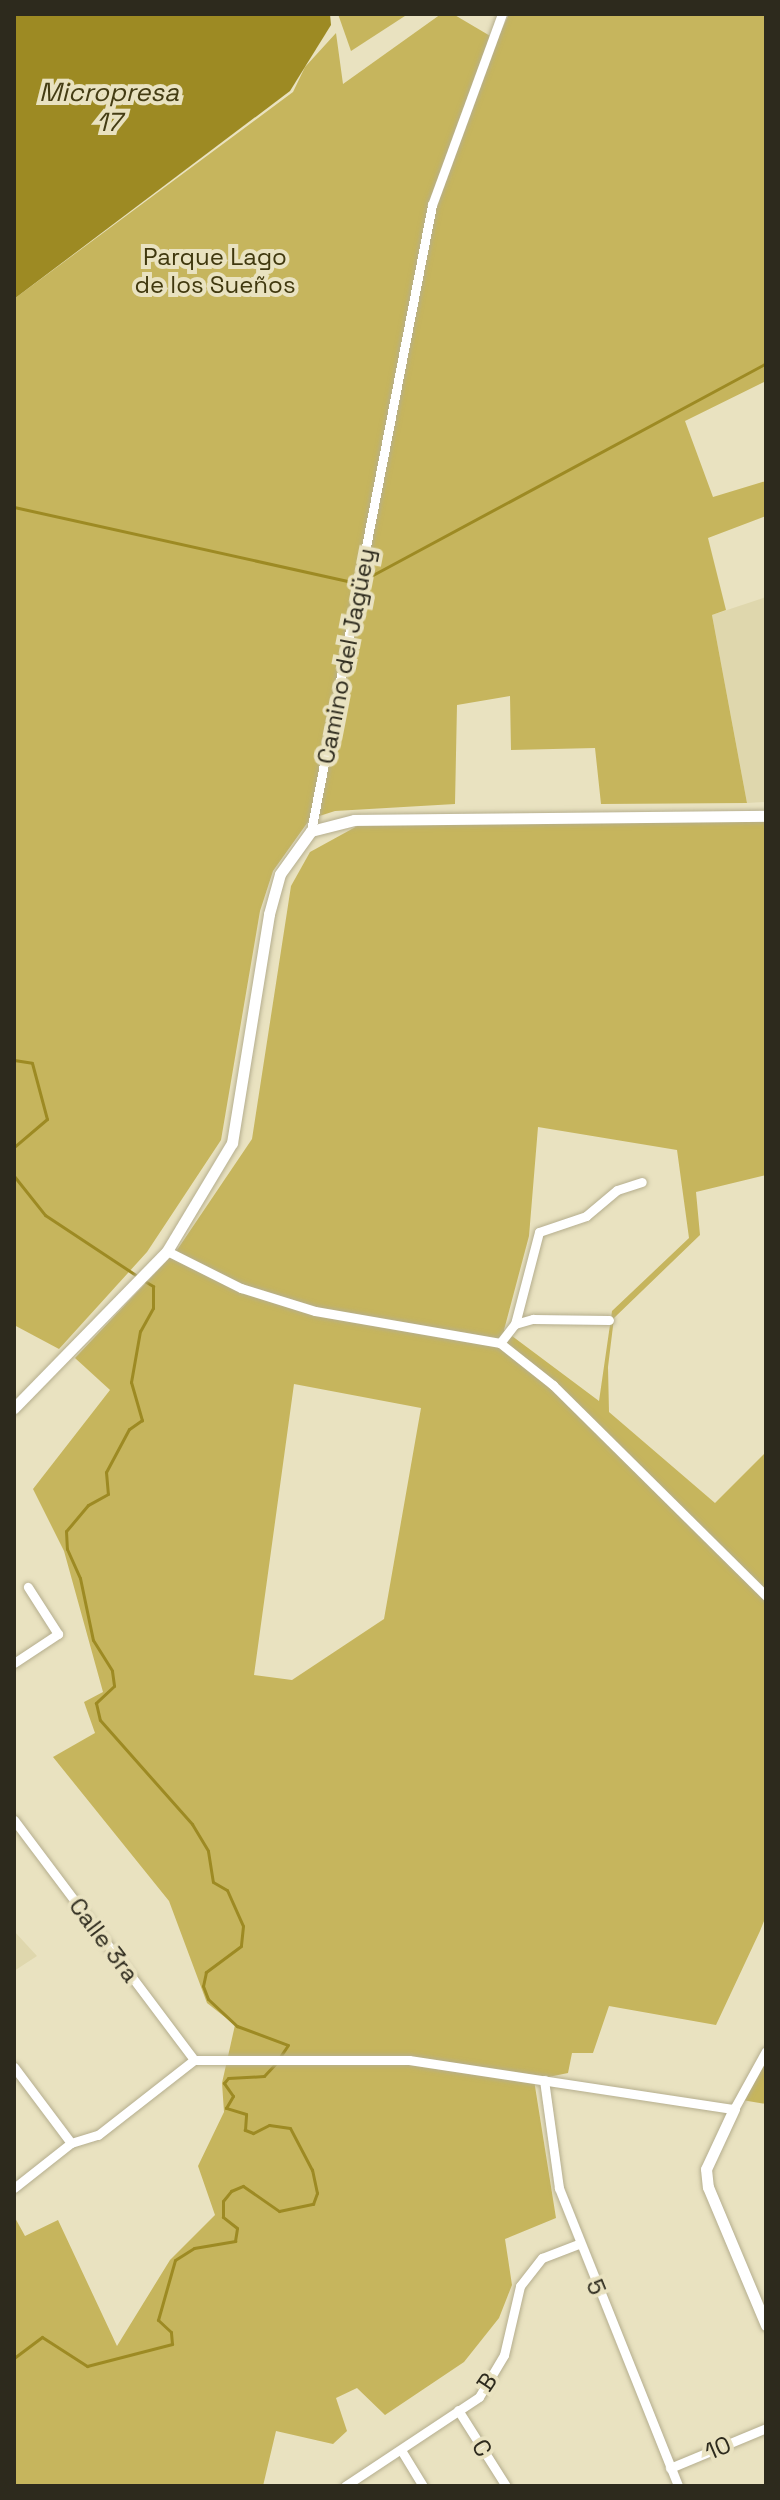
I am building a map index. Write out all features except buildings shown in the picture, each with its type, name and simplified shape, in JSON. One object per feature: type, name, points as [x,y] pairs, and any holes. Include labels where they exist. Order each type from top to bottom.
[{"type":"street","name":"Camino del Jagüey","points":[[14,1408],[167,1251],[232,1143],[269,914],[280,874],[311,831],[432,205],[502,14]]},
{"type":"street","points":[[311,831],[354,820],[766,816]]},
{"type":"street","points":[[500,1343],[515,1324],[539,1232],[586,1216],[617,1190],[642,1182]]},
{"type":"street","points":[[167,1251],[241,1288],[315,1311],[500,1343],[553,1385],[766,1596]]},
{"type":"street","points":[[515,1324],[533,1319],[609,1320]]},
{"type":"street","points":[[14,1663],[58,1634],[28,1587]]},
{"type":"street","name":"Calle 3ra","points":[[14,1820],[194,2060]]},
{"type":"street","points":[[766,2051],[706,2169],[708,2187],[766,2325]]},
{"type":"street","points":[[14,2188],[71,2143],[98,2135],[194,2060],[409,2060],[734,2109]]},
{"type":"street","points":[[14,2067],[71,2143]]},
{"type":"street","name":"5","points":[[544,2080],[559,2188],[578,2244],[678,2486]]},
{"type":"street","name":"B","points":[[345,2486],[479,2397],[504,2355],[520,2286],[542,2258],[578,2244]]},
{"type":"street","name":"C","points":[[458,2410],[506,2486]]},
{"type":"street","name":"10","points":[[670,2468],[766,2428]]},
{"type":"street","points":[[401,2450],[423,2486]]},
{"type":"shaded area","points":[[766,597],[766,802],[747,803],[712,615]]},
{"type":"shaded area","points":[[14,1931],[37,1956],[14,1971]]},
{"type":"green space","points":[[338,14],[408,14],[351,51]]},
{"type":"green space","name":"Parque Lago de los Sueños","points":[[441,14],[453,14],[497,40],[509,14],[766,14],[766,381],[685,421],[713,497],[766,481],[766,516],[708,538],[726,610],[712,615],[747,803],[601,804],[595,748],[511,750],[510,696],[457,705],[455,804],[335,811],[310,819],[273,871],[260,911],[221,1140],[147,1252],[59,1349],[14,1325],[14,299],[293,92],[305,67],[336,33],[343,84]]},
{"type":"green space","points":[[766,821],[766,1175],[696,1192],[700,1235],[614,1318],[608,1367],[609,1412],[715,1503],[766,1452],[766,1916],[716,2025],[609,2006],[593,2053],[572,2053],[568,2073],[534,2080],[556,2218],[505,2239],[512,2285],[499,2318],[464,2362],[385,2415],[357,2388],[336,2398],[347,2431],[333,2444],[276,2431],[263,2486],[14,2486],[14,2216],[25,2236],[58,2220],[117,2346],[170,2260],[215,2215],[198,2166],[224,2112],[222,2083],[235,2025],[207,2003],[169,1901],[53,1757],[95,1733],[84,1702],[103,1692],[64,1551],[33,1489],[110,1390],[75,1358],[177,1250],[252,1139],[291,886],[310,852],[361,824]],"holes":[[[538,1127],[677,1150],[689,1238],[612,1311],[599,1401],[504,1330],[529,1236]],[[294,1384],[421,1408],[384,1619],[292,1680],[254,1675]]]},
{"type":"green space","points":[[766,2059],[766,2104],[742,2100]]},
{"type":"water","name":"Micropresa 17","points":[[14,14],[330,14],[331,25],[290,91],[14,299]]},
{"type":"waterway","points":[[14,507],[351,582],[369,577],[766,363]]},
{"type":"waterway","points":[[14,1060],[32,1063],[47,1119],[14,1147]]},
{"type":"waterway","points":[[14,1176],[45,1215],[137,1276]]},
{"type":"waterway","points":[[143,1280],[153,1286],[153,1308],[140,1331],[131,1382],[142,1420],[129,1429],[106,1472],[108,1494],[88,1505],[66,1531],[67,1549],[80,1578],[93,1640],[112,1671],[114,1686],[96,1703],[100,1720],[192,1824],[208,1851],[213,1882],[227,1890],[243,1926],[241,1946],[206,1972],[203,1986],[208,1999],[237,2026],[288,2045],[280,2057]]},
{"type":"waterway","points":[[14,2358],[42,2337],[87,2366],[172,2344],[171,2332],[158,2320],[175,2260],[194,2248],[235,2241],[237,2228],[223,2217],[223,2201],[231,2191],[243,2186],[279,2211],[313,2204],[317,2193],[312,2170],[290,2128],[269,2125],[253,2133],[245,2130],[246,2114],[226,2108],[233,2096],[224,2083],[228,2078],[264,2076],[276,2063]]}]
